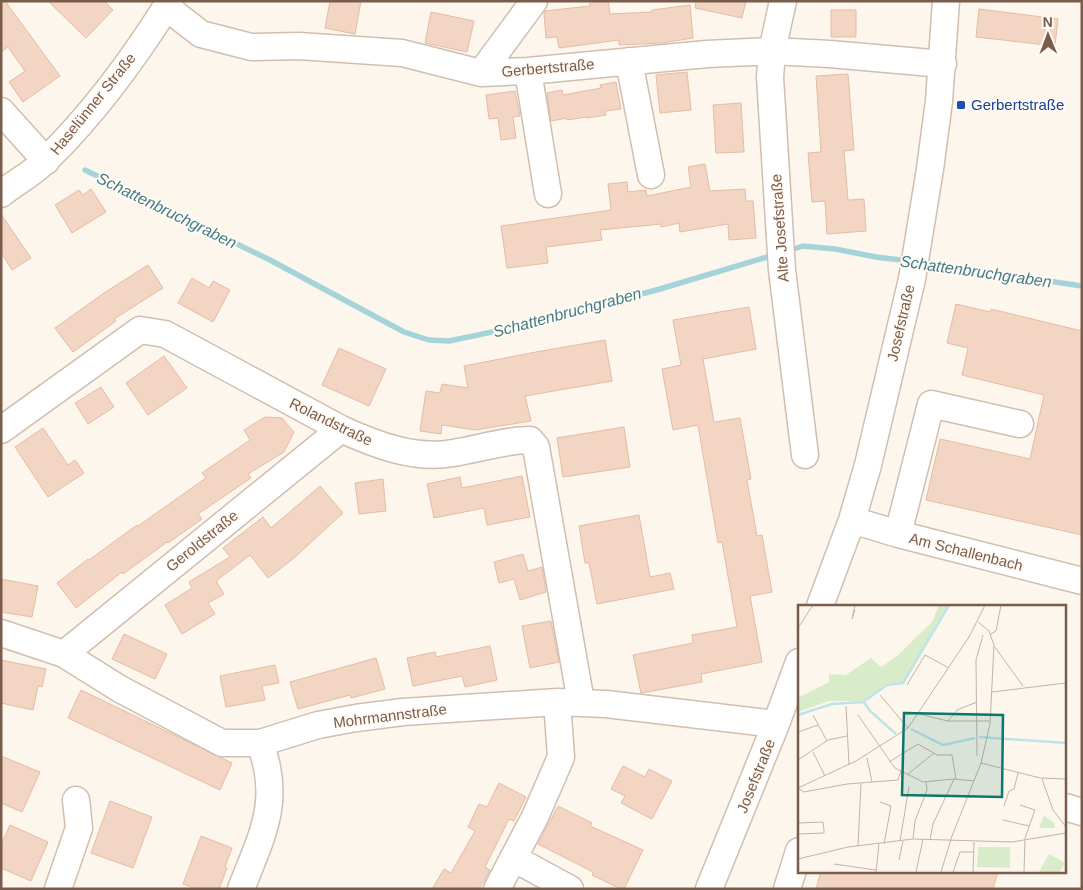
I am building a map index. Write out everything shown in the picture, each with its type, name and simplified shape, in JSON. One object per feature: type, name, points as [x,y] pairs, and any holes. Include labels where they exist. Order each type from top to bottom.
[{"type":"street","points":[[481,72],[534,1]]},
{"type":"street","name":"Alte Josefstraße","points":[[783,1],[772,51],[770,77],[782,270],[805,455]]},
{"type":"street","name":"Josefstraße","points":[[820,605],[852,520],[868,465],[912,279],[930,169],[943,64],[946,1]]},
{"type":"street","name":"Gerbertstraße","points":[[168,4],[201,34],[251,47],[299,46],[402,53],[481,72],[528,71],[707,54],[772,51],[943,64]]},
{"type":"street","name":"Haselünner Straße","points":[[1,194],[46,160],[120,76],[168,4]]},
{"type":"street","points":[[629,61],[651,175]]},
{"type":"street","points":[[528,71],[548,194]]},
{"type":"street","points":[[1,111],[46,160]]},
{"type":"street","name":"Rolandstraße","points":[[1,430],[140,330],[165,334],[341,429],[369,442],[419,455],[452,454],[517,440],[530,440],[536,446],[569,702],[561,757],[535,817],[497,889]]},
{"type":"street","points":[[898,534],[931,404],[1020,424]]},
{"type":"street","name":"Geroldstraße","points":[[64,654],[341,429]]},
{"type":"street","name":"Am Schallenbach","points":[[852,520],[898,534],[1082,581]]},
{"type":"street","name":"Mohrmannstraße","points":[[1,633],[64,654],[120,689],[222,743],[260,743],[318,726],[356,718],[403,712],[569,702],[606,704],[776,724]]},
{"type":"street","name":"Josefstraße","points":[[710,889],[798,665]]},
{"type":"street","points":[[242,889],[261,841],[269,809],[269,776],[266,758],[260,743]]},
{"type":"street","points":[[58,889],[79,828],[76,800]]},
{"type":"street","points":[[787,889],[798,854]]},
{"type":"street","points":[[513,858],[570,889]]},
{"type":"building","points":[[1,1],[5,1],[60,76],[23,102],[9,82],[25,71],[8,47],[1,52]]},
{"type":"building","points":[[48,1],[104,1],[113,10],[86,38]]},
{"type":"building","points":[[330,1],[361,1],[355,34],[325,28]]},
{"type":"building","points":[[590,1],[608,1],[610,14],[652,12],[652,10],[690,5],[693,38],[662,43],[619,45],[619,40],[559,48],[557,37],[546,38],[545,11],[590,6]]},
{"type":"building","points":[[696,1],[746,1],[742,18],[695,8]]},
{"type":"building","points":[[979,9],[1058,19],[1055,46],[976,37]]},
{"type":"building","points":[[831,10],[856,10],[856,37],[831,37]]},
{"type":"building","points":[[431,12],[474,21],[467,52],[425,43]]},
{"type":"building","points":[[687,72],[691,110],[660,113],[656,75]]},
{"type":"building","points":[[848,74],[854,150],[844,151],[848,200],[864,199],[866,231],[827,234],[825,201],[812,202],[808,153],[821,152],[816,76]]},
{"type":"building","points":[[616,82],[621,109],[605,111],[606,115],[551,121],[547,93],[562,90],[563,95],[601,88],[600,85]]},
{"type":"building","points":[[515,91],[520,116],[513,117],[516,138],[501,140],[498,118],[489,119],[486,95]]},
{"type":"building","points":[[741,103],[744,152],[716,153],[713,105]]},
{"type":"building","points":[[705,164],[710,191],[745,189],[746,201],[753,201],[756,238],[729,240],[728,224],[680,232],[679,223],[661,227],[661,224],[600,230],[602,240],[546,247],[548,263],[507,268],[501,226],[611,210],[608,184],[627,182],[628,192],[646,190],[647,196],[691,187],[688,167]]},
{"type":"building","points":[[91,189],[106,212],[72,233],[55,205],[79,190],[83,195]]},
{"type":"building","points":[[1,214],[31,258],[12,270],[1,252]]},
{"type":"building","points":[[148,265],[163,288],[114,319],[116,321],[73,352],[55,328]]},
{"type":"building","points":[[192,278],[209,288],[213,281],[230,290],[213,322],[178,303]]},
{"type":"building","points":[[956,304],[990,312],[991,309],[1082,331],[1082,535],[926,500],[940,439],[1030,459],[1044,395],[962,375],[968,348],[947,343]]},
{"type":"building","points":[[749,307],[756,349],[703,359],[714,422],[740,418],[751,479],[747,480],[757,536],[762,535],[772,592],[750,596],[762,662],[701,674],[702,682],[641,693],[633,655],[693,643],[692,635],[737,627],[722,542],[718,543],[698,425],[673,430],[662,369],[681,365],[673,320]]},
{"type":"building","points":[[605,340],[612,381],[525,396],[531,421],[475,430],[442,425],[441,434],[420,431],[426,391],[440,393],[442,384],[468,388],[464,366]]},
{"type":"building","points":[[339,348],[386,369],[369,406],[322,385]]},
{"type":"building","points":[[164,356],[187,388],[148,415],[126,383]]},
{"type":"building","points":[[101,387],[114,407],[88,424],[75,403]]},
{"type":"building","points":[[265,417],[282,418],[294,432],[284,452],[248,474],[251,478],[198,514],[202,519],[123,574],[122,572],[76,608],[57,583],[88,559],[206,478],[202,473],[250,440],[244,430]]},
{"type":"building","points":[[624,427],[630,467],[563,477],[557,438]]},
{"type":"building","points":[[43,428],[68,465],[75,460],[84,473],[48,497],[15,447]]},
{"type":"building","points":[[522,476],[530,517],[487,525],[484,508],[434,518],[427,484],[460,477],[462,488]]},
{"type":"building","points":[[383,479],[386,511],[359,514],[355,483]]},
{"type":"building","points":[[320,486],[343,513],[294,558],[268,578],[250,555],[216,581],[224,594],[208,603],[215,614],[182,634],[165,605],[192,588],[189,582],[230,557],[223,548],[263,517],[271,528]]},
{"type":"building","points":[[639,515],[650,577],[670,573],[674,589],[597,604],[589,563],[585,563],[579,526]]},
{"type":"building","points":[[523,554],[528,571],[542,567],[546,592],[520,600],[514,579],[499,583],[494,562]]},
{"type":"building","points":[[1,579],[38,586],[32,617],[1,612]]},
{"type":"building","points":[[551,621],[559,662],[530,668],[522,626]]},
{"type":"building","points":[[124,634],[167,654],[155,679],[112,659]]},
{"type":"building","points":[[490,646],[497,680],[465,687],[462,676],[413,686],[407,658],[435,652],[436,657]]},
{"type":"building","points":[[376,658],[385,689],[351,698],[350,695],[298,709],[290,682]]},
{"type":"building","points":[[1,660],[46,669],[42,687],[38,686],[33,710],[1,703]]},
{"type":"building","points":[[275,665],[279,683],[262,686],[265,700],[226,707],[220,676]]},
{"type":"building","points":[[81,690],[232,763],[220,790],[68,718]]},
{"type":"building","points":[[1,756],[40,772],[22,812],[1,803]]},
{"type":"building","points":[[623,766],[645,777],[649,769],[672,781],[652,819],[621,803],[625,796],[611,789]]},
{"type":"building","points":[[499,783],[526,797],[514,821],[509,819],[485,867],[490,870],[479,889],[432,889],[444,869],[451,873],[475,831],[468,827],[479,804],[487,807]]},
{"type":"building","points":[[110,801],[152,817],[133,868],[91,853]]},
{"type":"building","points":[[558,806],[592,823],[590,826],[643,850],[624,889],[592,875],[593,872],[538,844]]},
{"type":"building","points":[[10,825],[48,842],[31,881],[1,868],[1,845]]},
{"type":"building","points":[[201,836],[232,848],[219,889],[197,889],[183,884]]},
{"type":"building","points":[[821,872],[998,872],[993,889],[816,889]]},
{"type":"waterway","name":"Schattenbruchgraben","points":[[85,170],[270,260],[404,332],[429,340],[449,341],[521,326],[660,289],[774,255]]},
{"type":"waterway","name":"Schattenbruchgraben","points":[[787,251],[803,246],[835,249],[909,261]]},
{"type":"waterway","name":"Schattenbruchgraben","points":[[921,262],[1082,286]]},
{"type":"place","name":"Gerbertstraße","points":[[961,105]]}]
